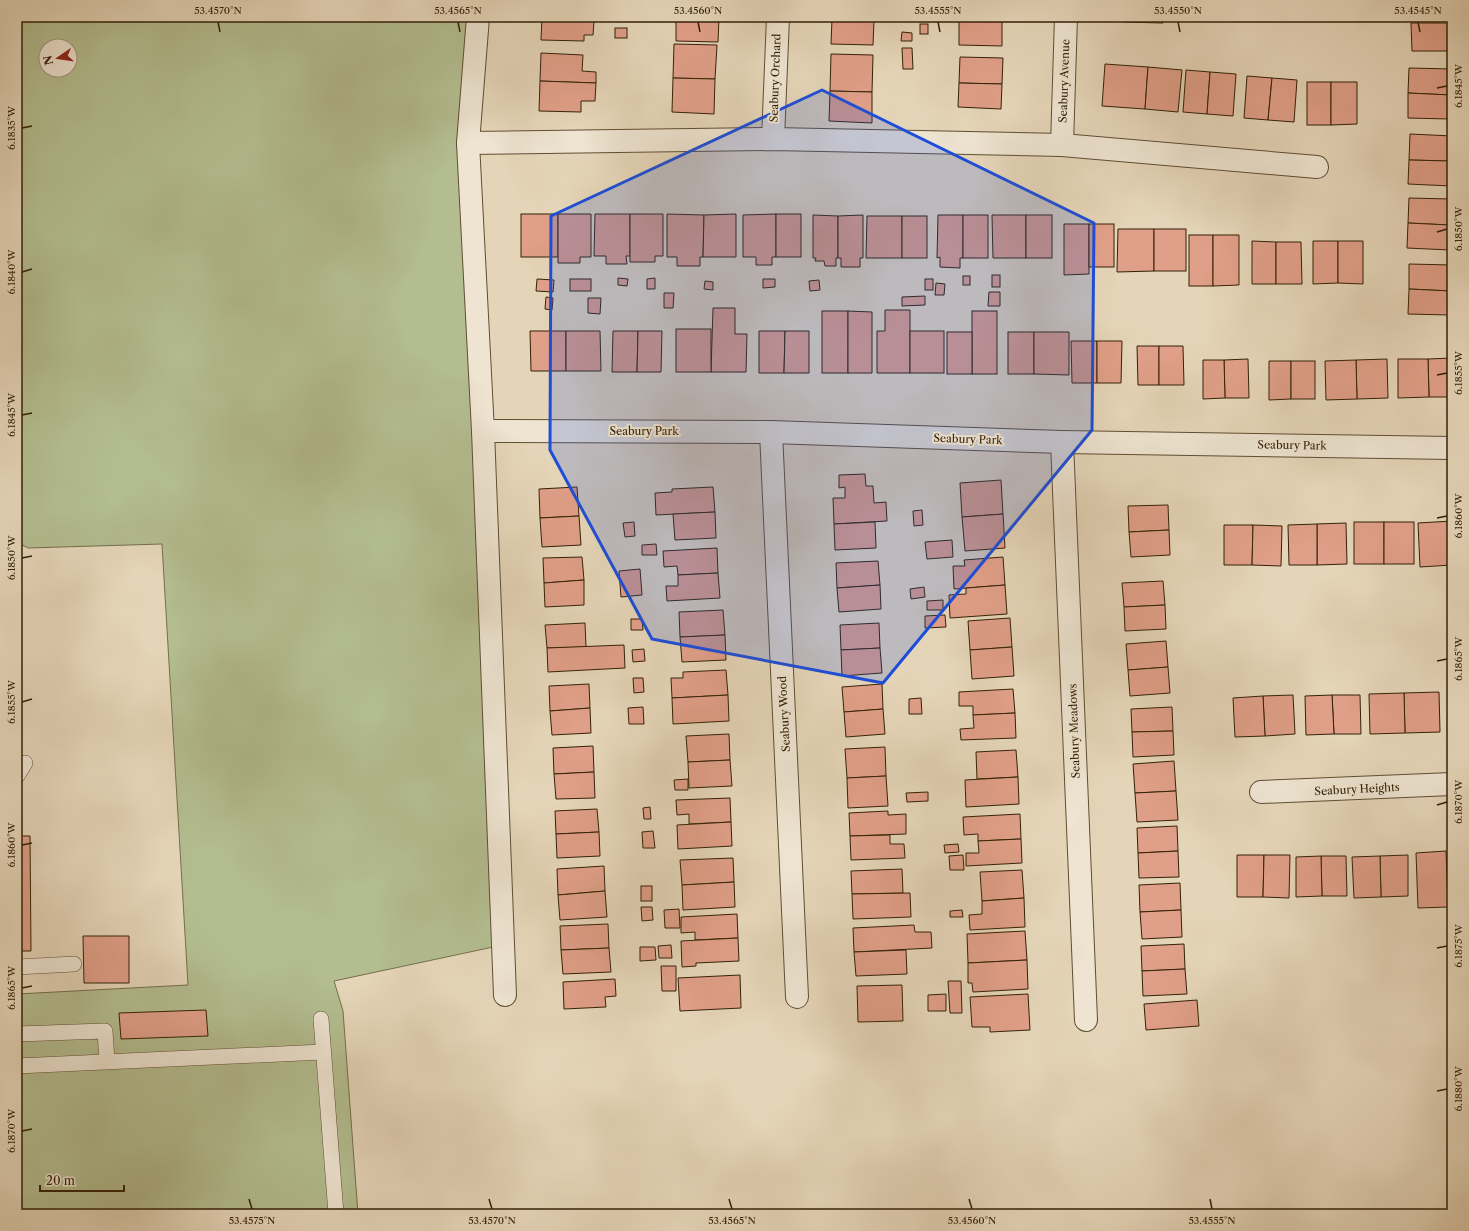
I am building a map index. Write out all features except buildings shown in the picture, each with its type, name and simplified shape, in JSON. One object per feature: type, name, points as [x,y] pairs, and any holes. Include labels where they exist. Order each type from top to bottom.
[{"type":"street","points":[[478,17],[468,143],[484,431],[505,995]]},
{"type":"street","name":"Seabury Orchard","points":[[773,139],[778,17]]},
{"type":"street","name":"Seabury Avenue","points":[[1062,145],[1066,17]]},
{"type":"street","points":[[468,143],[773,139],[1062,145],[1317,167]]},
{"type":"street","name":"Seabury Park","points":[[484,431],[771,432],[1062,442],[1452,448]]},
{"type":"street","name":"Seabury Wood","points":[[771,432],[797,997]]},
{"type":"street","name":"Seabury Meadows","points":[[1062,442],[1086,1020]]},
{"type":"street","name":"Seabury Heights","points":[[1261,792],[1452,784]]},
{"type":"lane","points":[[17,776],[25,763]]},
{"type":"lane","points":[[17,967],[74,964]]},
{"type":"lane","points":[[321,1019],[336,1214]]},
{"type":"lane","points":[[17,1034],[105,1031],[107,1061]]},
{"type":"lane","points":[[17,1066],[323,1052]]},
{"type":"highlighted area","points":[[822,90],[1094,223],[1092,430],[883,683],[652,639],[550,450],[551,216]]},
{"type":"green space","points":[[17,17],[468,17],[493,947],[334,981],[343,1011],[358,1214],[17,1214],[17,994],[188,985],[162,544],[28,548],[17,542]]}]
